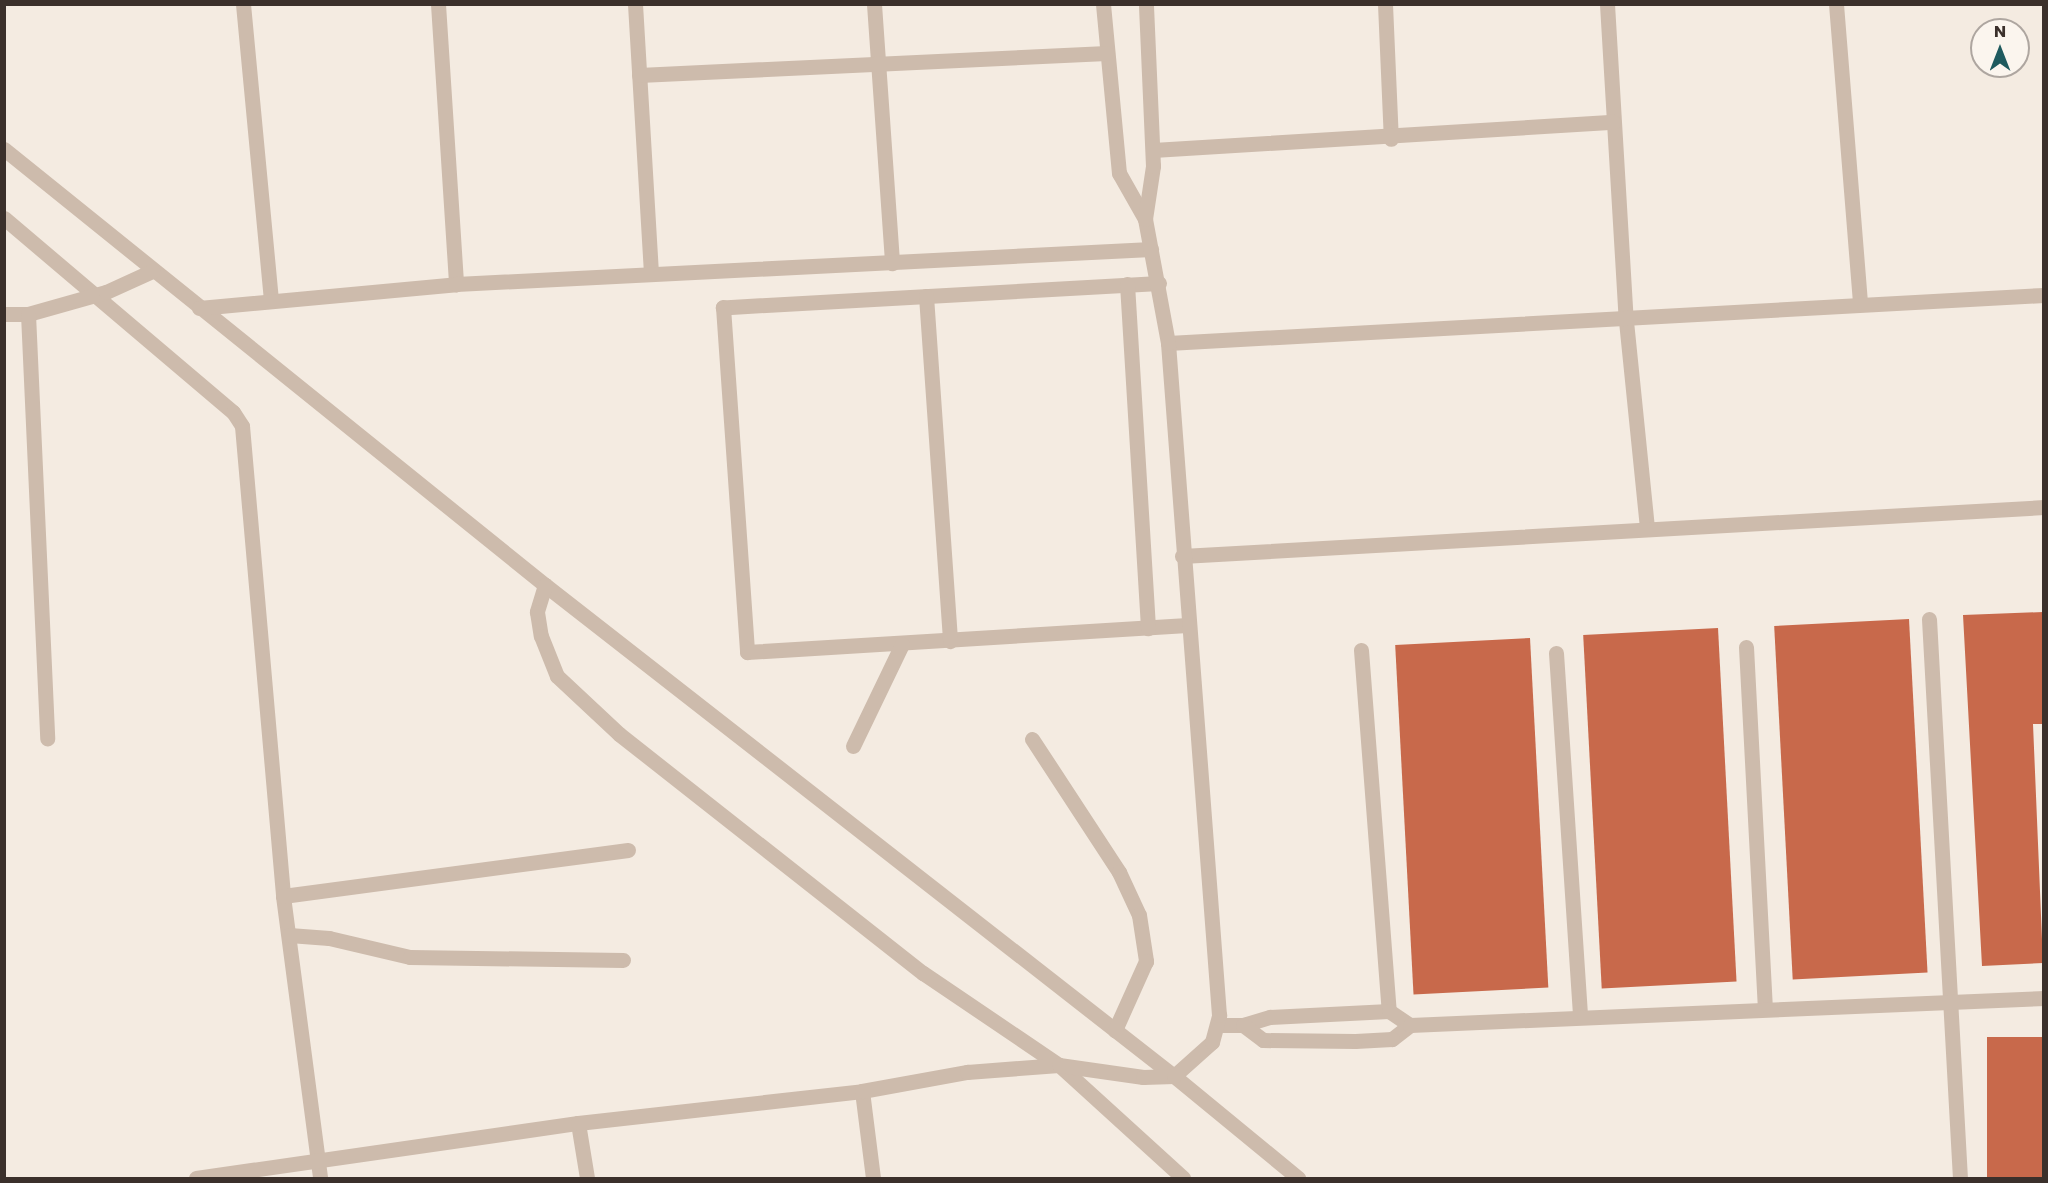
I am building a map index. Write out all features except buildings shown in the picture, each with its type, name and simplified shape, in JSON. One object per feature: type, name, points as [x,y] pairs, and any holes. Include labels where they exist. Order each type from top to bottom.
[{"type":"street","points":[[243,4],[271,299]]},
{"type":"street","points":[[438,4],[456,284]]},
{"type":"street","points":[[636,4],[651,274]]},
{"type":"street","points":[[874,4],[892,263]]},
{"type":"street","points":[[1104,4],[1106,53],[1119,173],[1145,219]]},
{"type":"street","points":[[196,1179],[578,1123],[862,1091],[967,1072],[1059,1065],[1143,1077],[1174,1076],[1212,1042],[1219,1025],[1182,556],[1168,343],[1159,283],[1145,219],[1153,150],[1146,4]]},
{"type":"street","points":[[1385,4],[1391,139]]},
{"type":"street","points":[[1607,4],[1626,321],[1647,530]]},
{"type":"street","points":[[1836,4],[1860,302]]},
{"type":"street","points":[[639,75],[1106,53]]},
{"type":"street","points":[[1153,150],[1391,139],[1613,122]]},
{"type":"street","points":[[4,149],[146,274],[199,308],[545,585],[1174,1076],[1298,1179]]},
{"type":"street","points":[[4,218],[101,293],[233,412],[242,426],[283,896],[320,1179]]},
{"type":"street","points":[[199,308],[271,299],[456,284],[1150,249]]},
{"type":"street","points":[[4,314],[28,314],[101,293],[146,274]]},
{"type":"street","points":[[1159,283],[723,308],[747,652],[1188,626]]},
{"type":"street","points":[[1127,284],[1148,628]]},
{"type":"street","points":[[1168,343],[1626,321],[1860,302],[2043,295]]},
{"type":"street","points":[[926,296],[950,641]]},
{"type":"street","points":[[28,314],[47,739]]},
{"type":"street","points":[[1182,556],[2043,507]]},
{"type":"street","points":[[545,585],[537,612],[540,628],[557,676],[618,734],[923,973],[1059,1065],[1183,1179]]},
{"type":"street","points":[[1929,619],[1948,1002],[1960,1179]]},
{"type":"street","points":[[853,746],[902,644]]},
{"type":"street","points":[[1746,647],[1765,1009]]},
{"type":"street","points":[[1361,650],[1389,1011]]},
{"type":"street","points":[[1556,653],[1580,1015]]},
{"type":"street","points":[[1032,739],[1119,872],[1139,915],[1146,961],[1115,1030]]},
{"type":"street","points":[[283,896],[628,850]]},
{"type":"street","points":[[289,935],[329,938],[410,957],[623,960]]},
{"type":"street","points":[[1243,1025],[1263,1040],[1355,1041],[1392,1039],[1410,1025],[1580,1015],[2043,998]]},
{"type":"street","points":[[1219,1025],[1243,1025],[1270,1017],[1389,1011],[1410,1025]]},
{"type":"street","points":[[862,1091],[873,1179]]},
{"type":"street","points":[[578,1123],[587,1179]]}]
